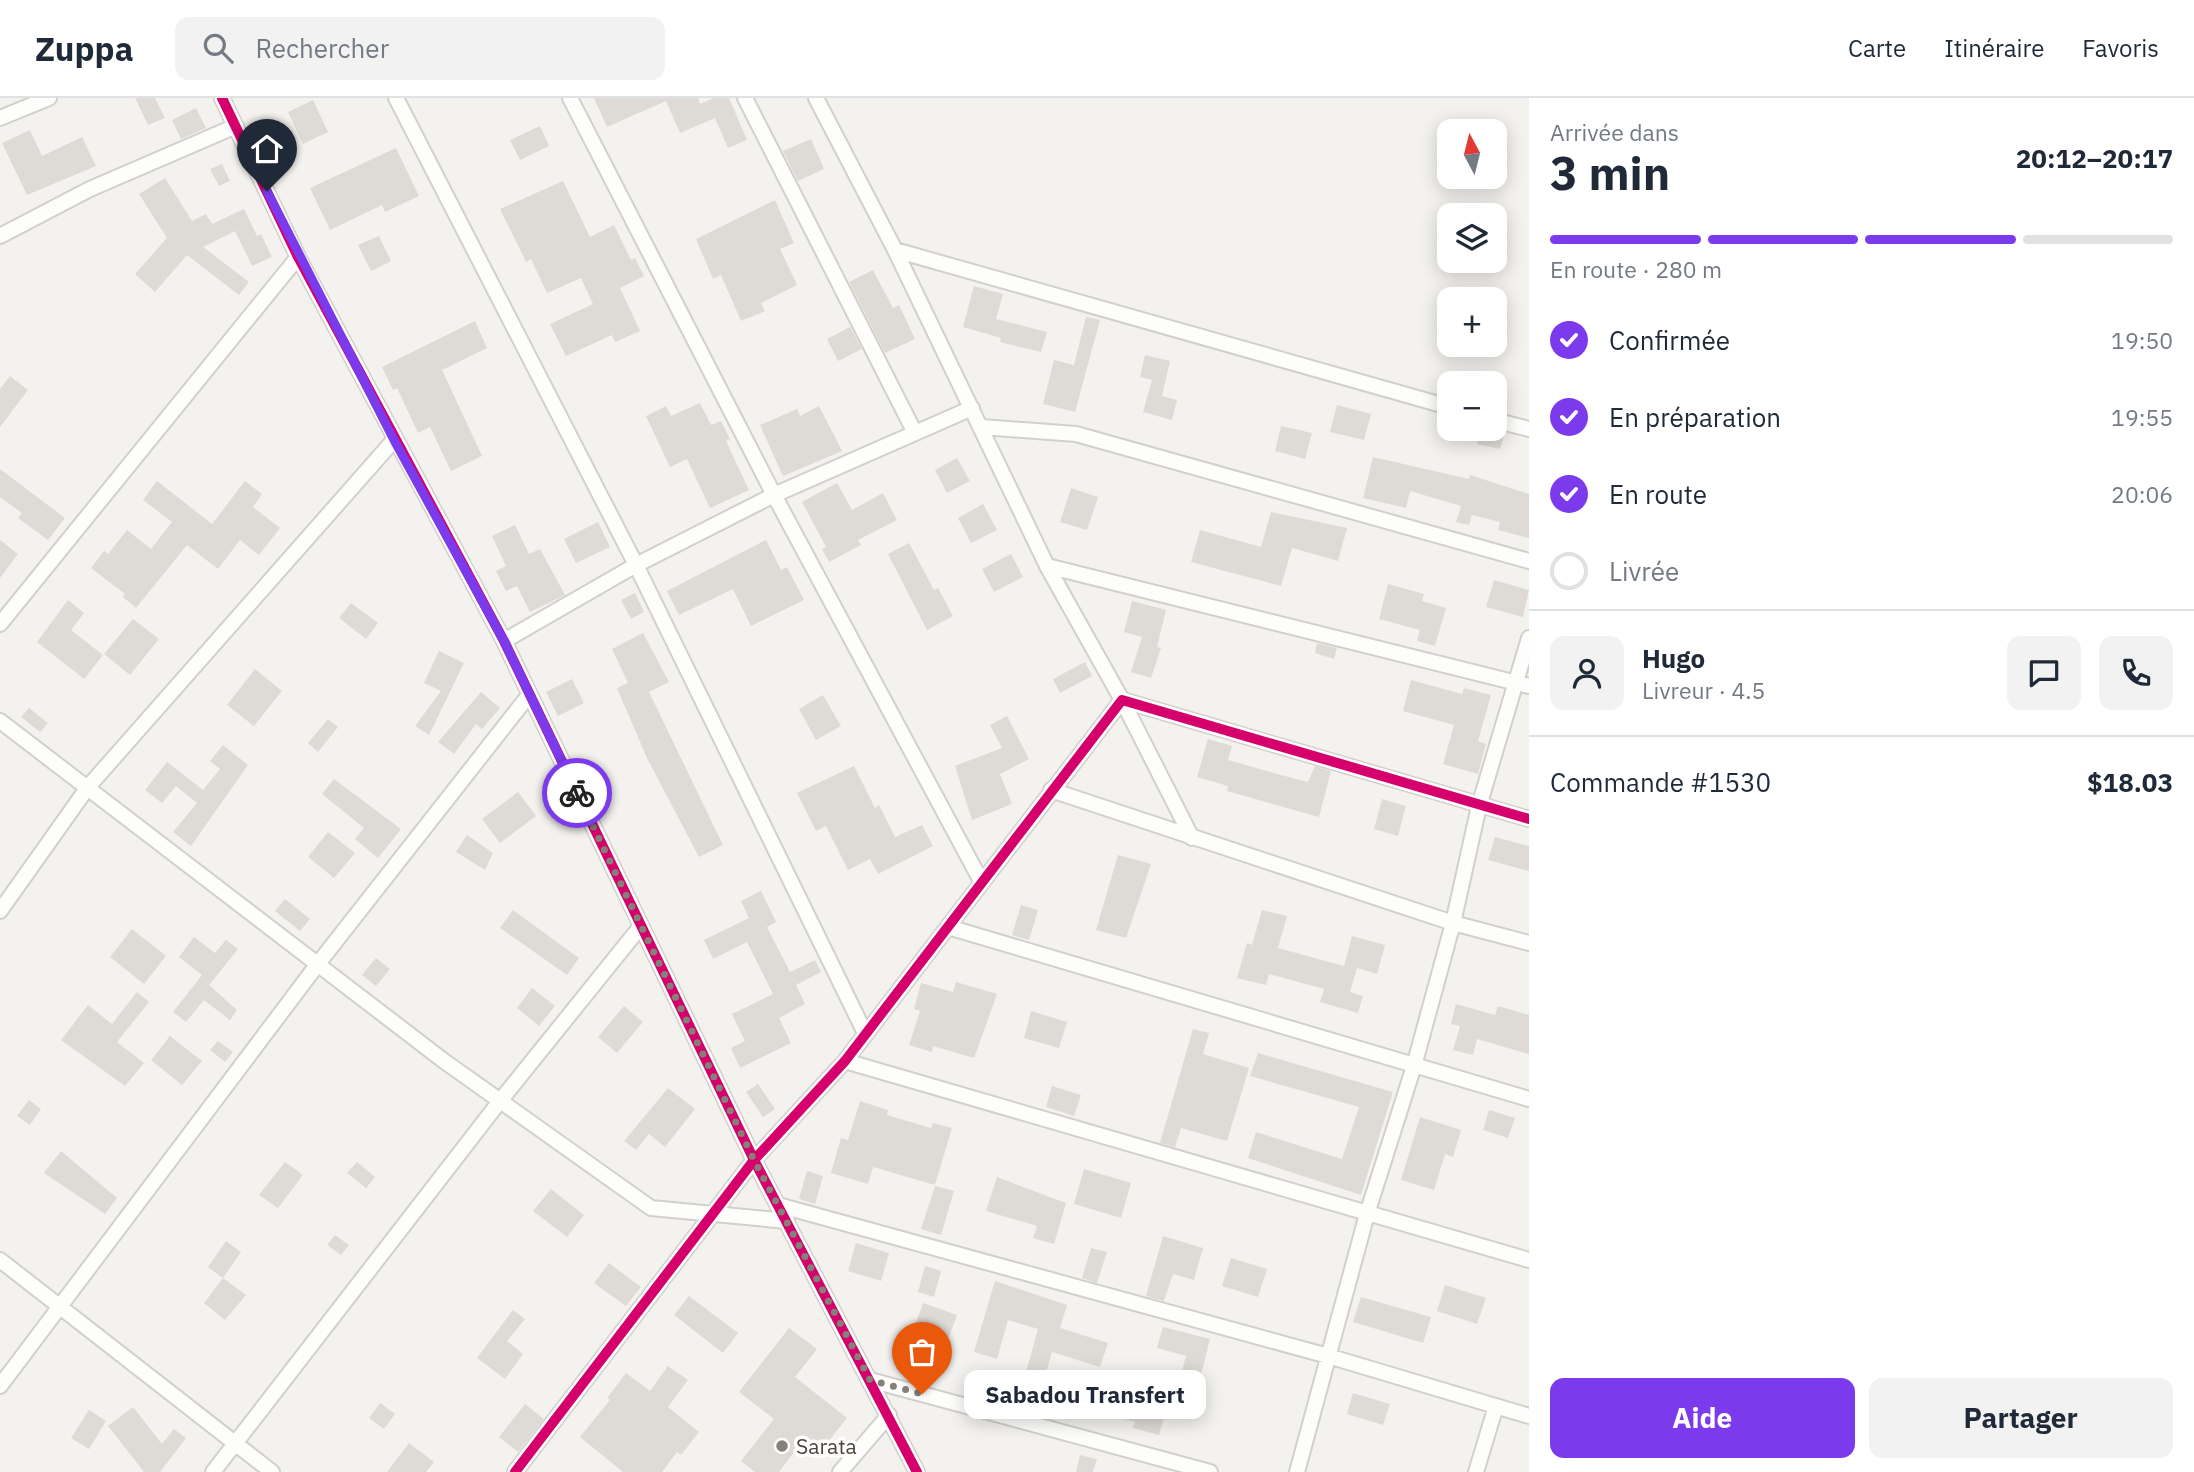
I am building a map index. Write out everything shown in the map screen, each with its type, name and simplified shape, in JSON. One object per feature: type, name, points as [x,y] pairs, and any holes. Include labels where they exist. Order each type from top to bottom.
[{"type":"street","points":[[0,118],[49,98]]},
{"type":"street","points":[[222,98],[298,257],[504,641],[754,1160],[916,1472]]},
{"type":"street","points":[[396,98],[636,565],[865,1033]]},
{"type":"street","points":[[570,98],[774,495],[981,881]]},
{"type":"street","points":[[744,98],[915,433]]},
{"type":"street","points":[[816,98],[895,250],[1047,566],[1122,700],[1192,838]]},
{"type":"street","points":[[0,236],[90,189],[236,126]]},
{"type":"street","points":[[895,250],[1437,404]]},
{"type":"street","points":[[0,624],[298,257]]},
{"type":"street","points":[[504,641],[636,565],[774,495],[972,408]]},
{"type":"street","points":[[1507,423],[1529,429]]},
{"type":"street","points":[[981,427],[1076,434],[1529,561]]},
{"type":"street","points":[[0,911],[88,788],[394,440]]},
{"type":"street","points":[[1047,566],[1522,684]]},
{"type":"street","points":[[1297,1472],[1367,1214],[1414,1066],[1452,923],[1479,806],[1522,684],[1529,638]]},
{"type":"street","points":[[0,1386],[62,1308],[317,965],[529,695]]},
{"type":"street","points":[[515,1472],[754,1160],[845,1060],[1122,700]]},
{"type":"street","points":[[1122,700],[1529,819]]},
{"type":"street","points":[[0,721],[317,965],[500,1101],[651,1208],[787,1221]]},
{"type":"street","points":[[1051,790],[1452,923],[1529,943]]},
{"type":"street","points":[[213,1472],[500,1101],[641,926]]},
{"type":"street","points":[[948,927],[1529,1099]]},
{"type":"street","points":[[845,1060],[1529,1260]]},
{"type":"street","points":[[778,1205],[1328,1356],[1529,1416]]},
{"type":"street","points":[[0,1260],[272,1472]]},
{"type":"street","points":[[870,1380],[1210,1472]]},
{"type":"street","points":[[1476,1472],[1496,1406]]},
{"type":"street","points":[[840,1472],[888,1415]]},
{"type":"building","points":[[135,98],[155,98],[165,118],[148,125]]},
{"type":"building","points":[[594,98],[698,98],[700,104],[714,98],[729,98],[747,140],[728,148],[715,118],[680,133],[666,101],[607,127]]},
{"type":"building","points":[[313,100],[328,132],[303,144],[288,112]]},
{"type":"building","points":[[196,108],[206,128],[181,139],[172,120]]},
{"type":"building","points":[[540,126],[549,146],[520,160],[510,140]]},
{"type":"building","points":[[30,130],[42,156],[82,137],[96,166],[27,195],[2,143]]},
{"type":"building","points":[[811,139],[824,169],[798,181],[783,151]]},
{"type":"building","points":[[396,148],[419,196],[385,212],[382,205],[330,230],[310,188]]},
{"type":"building","points":[[222,164],[230,181],[219,186],[210,169]]},
{"type":"building","points":[[165,178],[192,221],[206,214],[212,224],[244,209],[257,236],[261,234],[272,257],[252,266],[235,231],[203,247],[249,282],[239,295],[187,255],[155,292],[135,274],[167,238],[139,194]]},
{"type":"building","points":[[563,181],[590,237],[614,225],[631,260],[635,258],[644,276],[620,288],[640,331],[615,342],[612,335],[566,356],[550,324],[593,304],[581,278],[547,293],[531,259],[526,262],[500,209]]},
{"type":"building","points":[[775,200],[794,243],[780,249],[797,285],[761,303],[765,311],[741,321],[721,275],[713,279],[696,239]]},
{"type":"building","points":[[379,236],[391,261],[371,271],[358,245]]},
{"type":"building","points":[[873,270],[893,308],[899,305],[915,339],[885,353],[849,282]]},
{"type":"building","points":[[974,286],[1003,294],[996,319],[1047,332],[1041,352],[1000,342],[1001,338],[963,327]]},
{"type":"building","points":[[1086,317],[1100,320],[1075,412],[1043,404],[1054,360],[1074,365]]},
{"type":"building","points":[[475,321],[487,348],[442,370],[482,456],[451,471],[430,427],[418,433],[397,388],[393,390],[382,367]]},
{"type":"building","points":[[850,327],[862,349],[838,361],[827,339]]},
{"type":"building","points":[[1145,355],[1170,361],[1162,396],[1177,400],[1172,420],[1143,412],[1152,380],[1140,377]]},
{"type":"building","points":[[10,376],[28,390],[0,427],[0,389]]},
{"type":"building","points":[[700,403],[711,425],[721,421],[730,439],[726,441],[749,490],[710,508],[687,459],[670,467],[646,416],[666,406],[671,416]]},
{"type":"building","points":[[1337,405],[1371,414],[1364,440],[1330,432]]},
{"type":"building","points":[[819,406],[842,451],[783,476],[760,425],[797,409],[800,416]]},
{"type":"building","points":[[1281,426],[1312,433],[1305,459],[1275,451]]},
{"type":"building","points":[[1478,441],[1502,441],[1500,449],[1477,444]]},
{"type":"building","points":[[1373,457],[1469,479],[1470,475],[1529,494],[1529,538],[1498,530],[1500,522],[1472,515],[1469,525],[1456,522],[1461,506],[1410,491],[1406,508],[1363,498]]},
{"type":"building","points":[[957,458],[970,481],[947,493],[935,470]]},
{"type":"building","points":[[0,469],[65,518],[48,540],[18,518],[22,513],[0,497]]},
{"type":"building","points":[[157,481],[212,524],[245,481],[262,494],[253,507],[280,528],[259,555],[240,540],[218,569],[187,545],[136,608],[123,597],[125,594],[91,568],[104,551],[108,554],[127,530],[151,549],[172,522],[143,500]]},
{"type":"building","points":[[837,483],[852,510],[883,493],[897,520],[858,540],[861,545],[829,562],[822,549],[826,547],[802,502]]},
{"type":"building","points":[[1071,488],[1098,497],[1087,530],[1060,522]]},
{"type":"building","points":[[983,504],[997,530],[971,543],[958,518]]},
{"type":"building","points":[[1271,512],[1347,528],[1338,561],[1292,548],[1281,586],[1191,562],[1200,530],[1261,547]]},
{"type":"building","points":[[598,522],[610,547],[576,563],[564,539]]},
{"type":"building","points":[[515,525],[529,554],[540,549],[565,595],[530,612],[517,586],[506,591],[496,571],[506,566],[492,536]]},
{"type":"building","points":[[0,540],[18,554],[0,578]]},
{"type":"building","points":[[766,540],[781,570],[787,567],[804,600],[751,626],[733,589],[679,615],[667,591]]},
{"type":"building","points":[[909,543],[934,590],[938,588],[953,616],[927,630],[888,554]]},
{"type":"building","points":[[1011,554],[1023,577],[994,592],[982,569]]},
{"type":"building","points":[[1494,580],[1529,590],[1523,617],[1486,607]]},
{"type":"building","points":[[1388,584],[1424,594],[1422,601],[1446,608],[1435,646],[1417,641],[1420,630],[1379,619]]},
{"type":"building","points":[[635,593],[644,612],[631,619],[621,600]]},
{"type":"building","points":[[68,600],[84,613],[71,630],[103,655],[84,679],[37,642]]},
{"type":"building","points":[[1132,601],[1166,610],[1157,647],[1161,648],[1151,678],[1131,672],[1142,637],[1124,632]]},
{"type":"building","points":[[351,603],[378,623],[366,639],[339,618]]},
{"type":"building","points":[[133,619],[159,639],[130,675],[104,654]]},
{"type":"building","points":[[643,633],[669,682],[649,692],[723,845],[699,857],[647,758],[617,688],[628,683],[612,649]]},
{"type":"building","points":[[1317,643],[1337,648],[1334,659],[1315,653]]},
{"type":"building","points":[[439,651],[464,663],[429,735],[415,726],[441,691],[424,683]]},
{"type":"building","points":[[1085,662],[1092,676],[1060,693],[1053,679]]},
{"type":"building","points":[[255,669],[282,691],[254,726],[227,705]]},
{"type":"building","points":[[572,679],[584,703],[558,716],[546,692]]},
{"type":"building","points":[[1411,680],[1462,694],[1464,688],[1491,695],[1478,741],[1486,744],[1478,774],[1443,764],[1454,725],[1403,711]]},
{"type":"building","points":[[481,692],[500,708],[482,729],[476,724],[454,754],[438,742]]},
{"type":"building","points":[[823,695],[841,726],[816,740],[799,709]]},
{"type":"building","points":[[29,708],[48,723],[40,732],[21,717]]},
{"type":"building","points":[[1007,716],[1029,759],[1000,774],[1012,804],[972,820],[955,766],[1002,748],[990,725]]},
{"type":"building","points":[[328,719],[338,727],[318,752],[308,743]]},
{"type":"building","points":[[1208,739],[1232,746],[1228,760],[1281,775],[1308,782],[1315,766],[1331,771],[1319,817],[1227,791],[1228,786],[1197,777]]},
{"type":"building","points":[[223,745],[248,765],[191,846],[173,832],[197,803],[176,786],[162,803],[145,790],[167,762],[203,790],[220,769],[210,761]]},
{"type":"building","points":[[854,766],[875,808],[879,805],[895,837],[922,825],[933,846],[878,874],[870,859],[848,870],[826,826],[816,831],[797,793]]},
{"type":"building","points":[[334,779],[401,829],[378,858],[355,839],[364,828],[322,794]]},
{"type":"building","points":[[518,792],[536,816],[500,843],[482,819]]},
{"type":"building","points":[[1382,799],[1406,806],[1398,836],[1374,829]]},
{"type":"building","points":[[328,832],[355,853],[334,878],[308,857]]},
{"type":"building","points":[[467,835],[493,853],[485,870],[456,852]]},
{"type":"building","points":[[1495,837],[1529,846],[1529,871],[1488,860]]},
{"type":"building","points":[[1118,855],[1151,864],[1126,938],[1096,930]]},
{"type":"building","points":[[761,891],[776,922],[767,927],[790,972],[815,960],[821,972],[796,985],[805,1004],[779,1018],[791,1043],[740,1068],[731,1048],[745,1041],[732,1014],[773,994],[747,942],[713,959],[704,940],[749,918],[741,901]]},
{"type":"building","points":[[285,899],[310,919],[300,931],[275,911]]},
{"type":"building","points":[[1021,905],[1038,910],[1029,940],[1012,935]]},
{"type":"building","points":[[513,910],[579,958],[567,975],[500,928]]},
{"type":"building","points":[[1262,910],[1287,916],[1278,948],[1344,966],[1352,936],[1385,945],[1377,974],[1357,968],[1350,992],[1363,996],[1358,1013],[1320,1002],[1324,989],[1269,974],[1266,985],[1237,978],[1247,943],[1252,945]]},
{"type":"building","points":[[132,929],[166,956],[144,984],[110,957]]},
{"type":"building","points":[[194,937],[215,953],[226,940],[238,949],[209,985],[237,1010],[230,1020],[204,1000],[186,1022],[173,1012],[202,975],[179,957]]},
{"type":"building","points":[[376,958],[390,969],[376,986],[362,975]]},
{"type":"building","points":[[956,982],[997,994],[974,1058],[933,1046],[932,1052],[909,1045],[920,1011],[914,1009],[921,983],[953,992]]},
{"type":"building","points":[[532,988],[555,1006],[539,1026],[517,1008]]},
{"type":"building","points":[[137,992],[149,1002],[117,1042],[144,1063],[125,1086],[61,1040],[88,1005],[112,1024]]},
{"type":"building","points":[[1456,1004],[1495,1015],[1498,1006],[1529,1015],[1529,1054],[1477,1039],[1473,1055],[1453,1050],[1460,1026],[1451,1024]]},
{"type":"building","points":[[624,1006],[643,1022],[617,1053],[598,1037]]},
{"type":"building","points":[[1031,1011],[1067,1022],[1059,1048],[1024,1038]]},
{"type":"building","points":[[1193,1029],[1209,1033],[1203,1054],[1249,1068],[1227,1141],[1181,1128],[1175,1147],[1160,1143]]},
{"type":"building","points":[[170,1036],[202,1061],[182,1085],[151,1060]]},
{"type":"building","points":[[218,1041],[233,1052],[225,1062],[210,1050]]},
{"type":"building","points":[[1258,1053],[1393,1092],[1361,1195],[1248,1158],[1256,1132],[1342,1159],[1359,1107],[1250,1076]]},
{"type":"building","points":[[758,1084],[775,1109],[763,1117],[746,1092]]},
{"type":"building","points":[[1052,1086],[1081,1095],[1074,1116],[1046,1107]]},
{"type":"building","points":[[668,1088],[695,1109],[665,1147],[649,1134],[636,1150],[624,1141]]},
{"type":"building","points":[[29,1100],[41,1109],[30,1125],[17,1116]]},
{"type":"building","points":[[860,1101],[888,1110],[887,1115],[931,1128],[933,1123],[952,1128],[935,1185],[873,1167],[868,1184],[831,1173],[841,1138],[848,1140]]},
{"type":"building","points":[[1489,1110],[1515,1118],[1508,1138],[1483,1130]]},
{"type":"building","points":[[1420,1117],[1461,1130],[1453,1157],[1445,1154],[1434,1190],[1401,1180]]},
{"type":"building","points":[[61,1151],[117,1198],[105,1214],[44,1173]]},
{"type":"building","points":[[285,1162],[303,1175],[278,1208],[259,1195]]},
{"type":"building","points":[[357,1162],[375,1177],[366,1188],[347,1173]]},
{"type":"building","points":[[1084,1169],[1131,1183],[1121,1218],[1074,1204]]},
{"type":"building","points":[[807,1171],[823,1176],[815,1204],[799,1199]]},
{"type":"building","points":[[997,1177],[1066,1203],[1054,1244],[1033,1238],[1037,1226],[986,1211]]},
{"type":"building","points":[[935,1186],[954,1191],[941,1235],[921,1229]]},
{"type":"building","points":[[551,1189],[584,1215],[567,1237],[533,1211]]},
{"type":"building","points":[[335,1235],[349,1245],[341,1255],[327,1245]]},
{"type":"building","points":[[1163,1236],[1203,1248],[1194,1280],[1173,1274],[1164,1301],[1146,1296]]},
{"type":"building","points":[[226,1241],[241,1252],[223,1278],[208,1267]]},
{"type":"building","points":[[856,1243],[889,1253],[881,1281],[848,1271]]},
{"type":"building","points":[[1091,1248],[1107,1252],[1097,1283],[1082,1278]]},
{"type":"building","points":[[1231,1258],[1267,1269],[1258,1297],[1222,1286]]},
{"type":"building","points":[[609,1263],[641,1287],[626,1306],[594,1283]]},
{"type":"building","points":[[925,1266],[941,1271],[934,1297],[918,1292]]},
{"type":"building","points":[[223,1278],[246,1295],[225,1320],[204,1303]]},
{"type":"building","points":[[995,1281],[1067,1305],[1060,1328],[1108,1343],[1100,1367],[1052,1352],[1040,1395],[1021,1390],[1038,1329],[1008,1320],[997,1359],[974,1352]]},
{"type":"building","points":[[1445,1285],[1486,1298],[1477,1324],[1437,1311]]},
{"type":"building","points":[[689,1296],[738,1333],[723,1353],[674,1315]]},
{"type":"building","points":[[1361,1297],[1431,1317],[1423,1343],[1353,1322]]},
{"type":"building","points":[[923,1303],[957,1315],[946,1345],[935,1342],[929,1370],[911,1367],[917,1336],[912,1334]]},
{"type":"building","points":[[513,1310],[525,1319],[507,1341],[523,1354],[505,1379],[477,1358]]},
{"type":"building","points":[[1163,1327],[1210,1339],[1194,1402],[1175,1397],[1186,1356],[1157,1348]]},
{"type":"building","points":[[789,1328],[817,1349],[795,1377],[847,1418],[818,1454],[802,1442],[779,1472],[755,1472],[741,1461],[774,1419],[739,1392]]},
{"type":"building","points":[[668,1366],[688,1380],[668,1407],[699,1432],[681,1455],[677,1452],[662,1472],[623,1472],[580,1437],[610,1400],[607,1398],[626,1373],[650,1391]]},
{"type":"building","points":[[1126,1377],[1143,1382],[1138,1400],[1167,1408],[1159,1435],[1133,1428],[1135,1422],[1116,1417]]},
{"type":"building","points":[[1353,1393],[1390,1404],[1383,1425],[1347,1414]]},
{"type":"building","points":[[380,1403],[395,1414],[384,1429],[369,1418]]},
{"type":"building","points":[[525,1404],[544,1419],[518,1452],[499,1437]]},
{"type":"building","points":[[133,1407],[162,1444],[174,1429],[186,1438],[160,1472],[144,1472],[108,1426]]},
{"type":"building","points":[[89,1410],[106,1421],[89,1449],[71,1438]]},
{"type":"building","points":[[409,1443],[434,1462],[426,1472],[387,1472]]},
{"type":"building","points":[[1080,1455],[1097,1459],[1093,1472],[1076,1472]]},
{"type":"cycle path","points":[[222,98],[298,257],[504,641],[754,1160],[917,1472]]},
{"type":"cycle path","points":[[515,1472],[754,1160],[845,1061],[1122,700],[1529,819]]},
{"type":"way so far","points":[[577,793],[754,1160],[870,1380],[922,1394]]},
{"type":"place","name":"Sabadou Transfert","points":[[922,1394]]},
{"type":"place","name":"Sarata","points":[[782,1446]]},
{"type":"route","points":[[267,191],[298,257],[394,440],[504,641],[577,793]]}]
